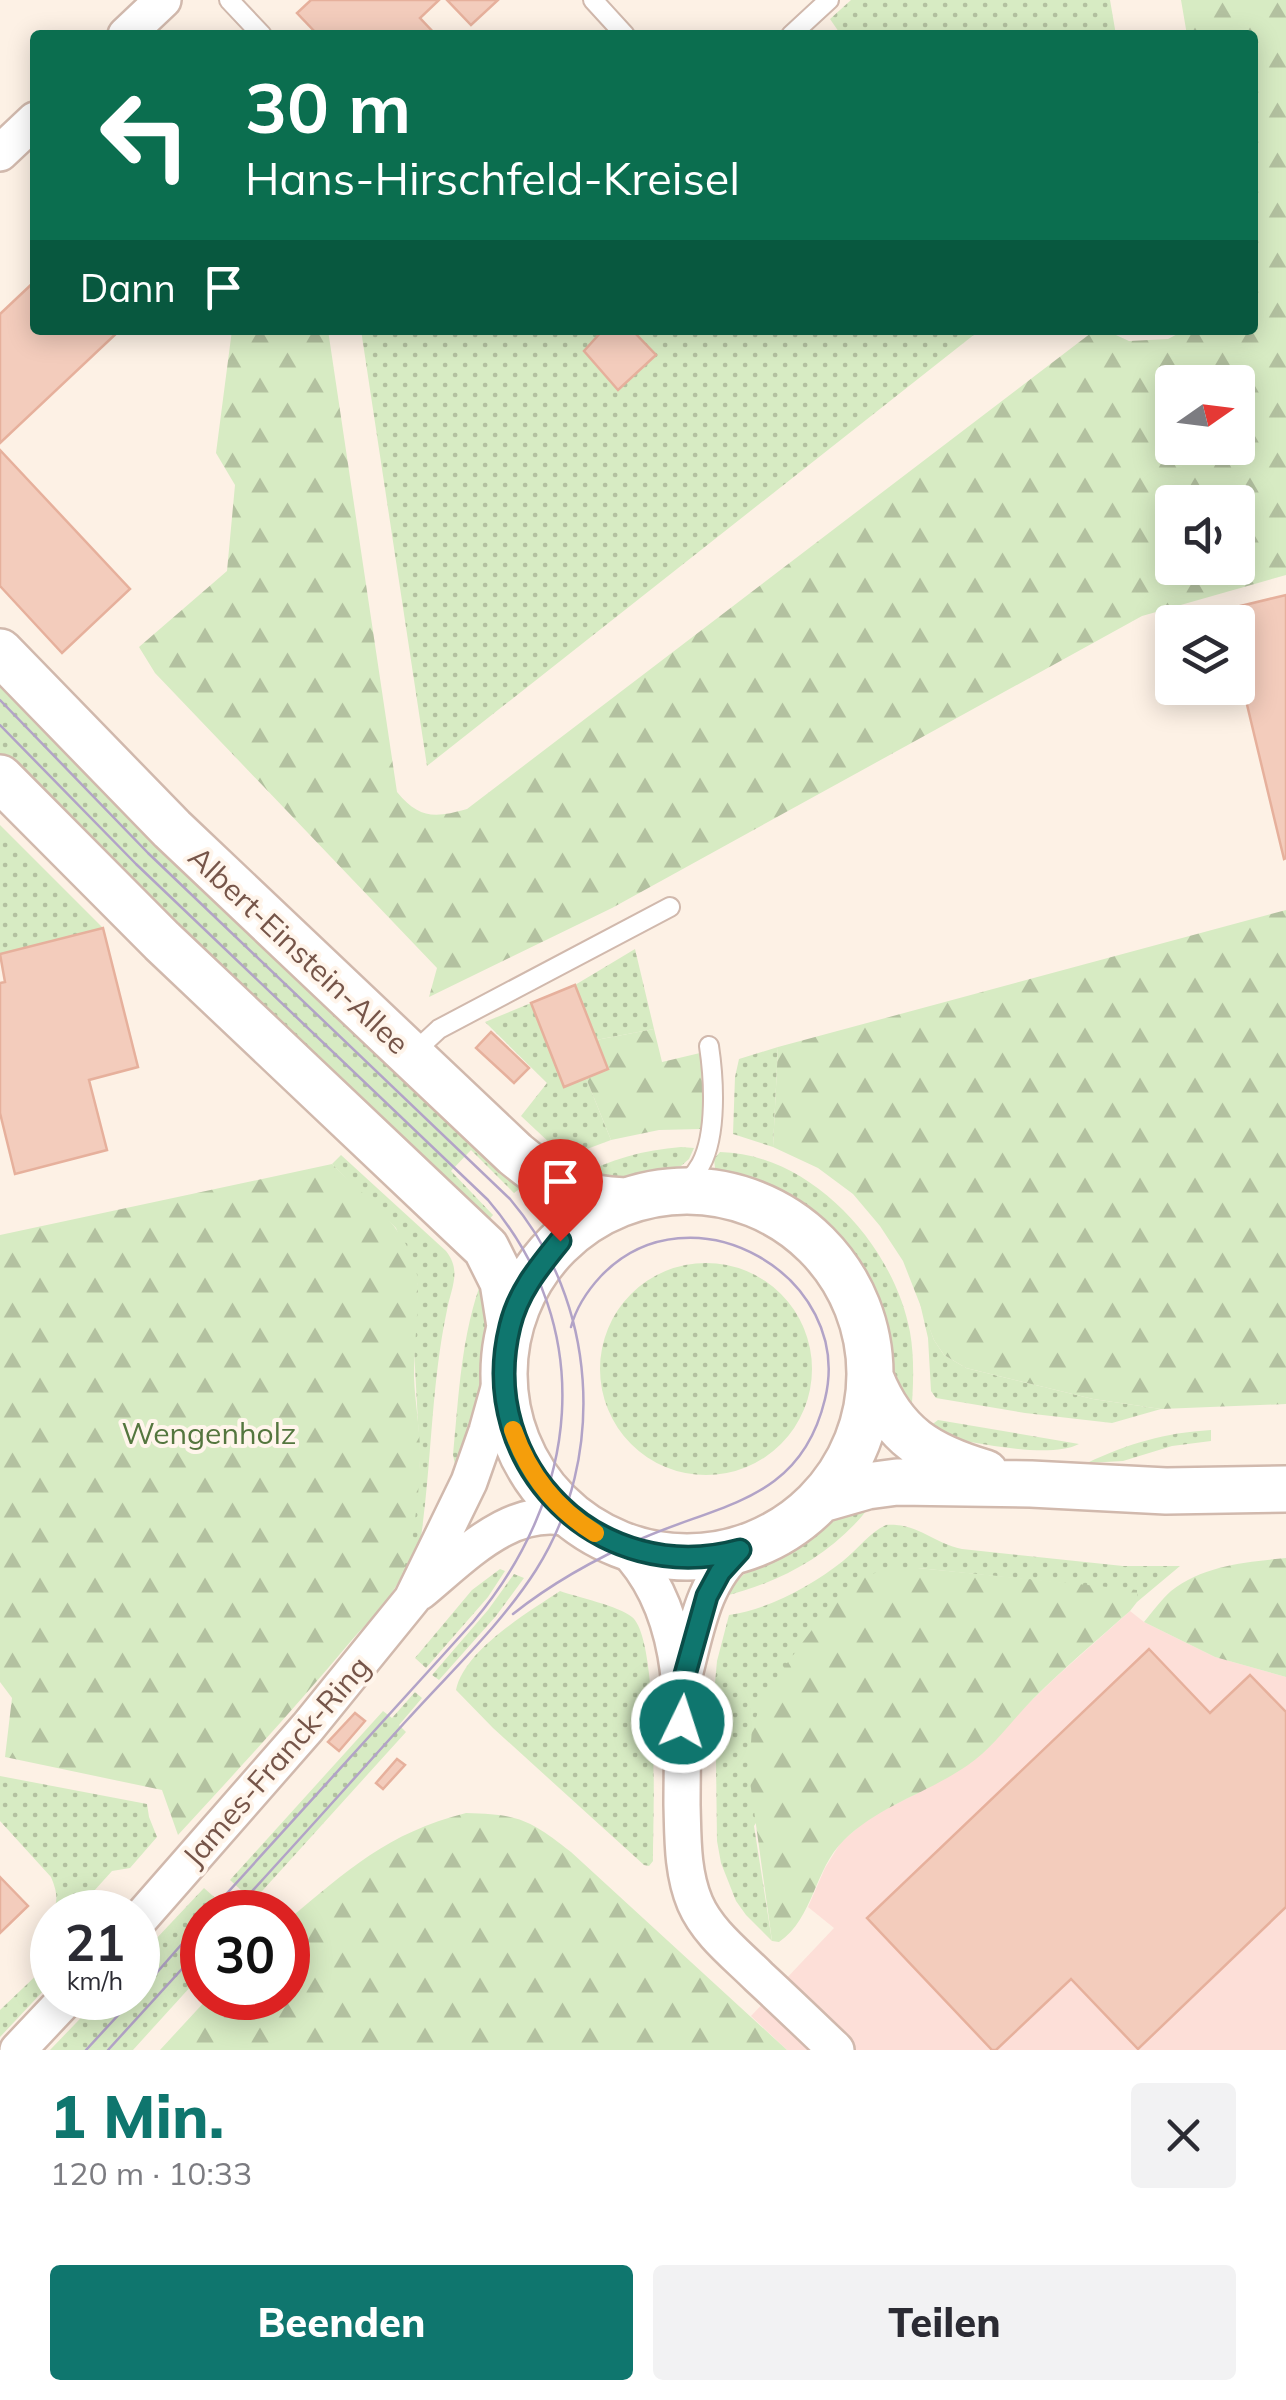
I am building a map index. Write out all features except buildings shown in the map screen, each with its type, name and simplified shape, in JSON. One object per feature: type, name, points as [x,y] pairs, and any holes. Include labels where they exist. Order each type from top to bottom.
[{"type":"street","points":[[131,30],[163,0]]},
{"type":"street","points":[[0,153],[30,125]]},
{"type":"street","name":"Albert-Einstein-Allee","points":[[0,652],[161,818],[515,1154],[549,1181],[580,1196],[626,1201]]},
{"type":"street","points":[[0,778],[148,928],[486,1248],[503,1282],[510,1326]]},
{"type":"street","points":[[673,1191],[717,1194],[759,1205],[784,1218],[828,1256],[858,1305],[866,1333],[871,1379],[863,1428],[852,1458],[825,1498],[797,1522],[779,1534],[720,1556],[662,1556],[607,1540],[576,1520],[547,1492],[524,1457],[509,1414],[504,1370],[510,1326],[527,1284],[560,1241],[588,1220],[626,1201],[673,1191]]},
{"type":"street","name":"James-Franck-Ring","points":[[160,1896],[308,1727],[412,1599],[469,1482],[504,1370]]},
{"type":"street","points":[[871,1379],[893,1420],[914,1441],[974,1469],[1031,1484]]},
{"type":"street","points":[[825,1498],[882,1483],[1031,1484],[1166,1491],[1286,1488]]},
{"type":"street","name":"James-Franck-Ring","points":[[412,1599],[508,1525],[540,1515],[576,1520]]},
{"type":"street","points":[[623,1546],[642,1566],[655,1589],[669,1627],[682,1685],[682,1834],[686,1872],[697,1907],[718,1937],[836,2050]]},
{"type":"street","points":[[682,1685],[707,1596],[720,1572],[740,1550]]},
{"type":"street","points":[[18,2050],[46,2020]]},
{"type":"lane","points":[[229,0],[257,30]]},
{"type":"lane","points":[[592,0],[620,30]]},
{"type":"lane","points":[[797,30],[830,0]]},
{"type":"lane","points":[[411,1056],[450,1023],[670,907]]},
{"type":"lane","points":[[673,1191],[694,1175],[705,1155],[712,1106],[709,1046]]},
{"type":"shaded area","points":[[1130,1611],[1144,1622],[1215,1657],[1286,1677],[1286,2050],[787,2050],[751,2016],[834,1928],[808,1907],[841,1842],[869,1818],[935,1784]]},
{"type":"green space","points":[[851,0],[1110,0],[1115,30],[838,30],[830,19]]},
{"type":"green space","points":[[1181,0],[1286,0],[1286,575],[1255,584],[1255,485],[1155,485],[1155,585],[1251,585],[1181,605],[1155,605],[1155,612],[612,908],[429,997],[437,968],[155,673],[139,647],[227,571],[235,485],[216,453],[231,335],[329,335],[397,792],[428,814],[467,809],[1088,335],[1116,335],[1129,341],[1168,339],[1176,335],[1258,335],[1258,30],[1186,30]]},
{"type":"green space","points":[[362,335],[974,335],[427,766]]},
{"type":"green space","points":[[0,667],[530,1181],[514,1193],[471,1150],[451,1171],[493,1215],[482,1228],[0,759]]},
{"type":"green space","points":[[0,825],[103,928],[0,954]]},
{"type":"green space","points":[[1286,910],[1286,1404],[1161,1409],[1093,1399],[966,1368],[944,1355],[934,1340],[903,1261],[853,1194],[818,1168],[773,1147],[778,1047]]},
{"type":"green space","points":[[635,949],[654,1029],[596,1040],[575,985]]},
{"type":"green space","points":[[531,1003],[564,1087],[586,1078],[611,1140],[571,1155],[552,1145],[521,1116],[547,1083],[485,1022]]},
{"type":"green space","points":[[654,1029],[662,1062],[700,1053],[701,1129],[659,1130],[611,1140],[586,1078],[608,1069],[596,1040]]},
{"type":"green space","points":[[778,1047],[773,1147],[733,1134],[735,1077],[739,1059]]},
{"type":"green space","points":[[694,1148],[681,1166],[615,1179],[577,1177],[628,1156]]},
{"type":"green space","points":[[720,1152],[754,1157],[786,1169],[844,1210],[867,1238],[901,1300],[910,1332],[911,1418],[893,1384],[883,1315],[858,1262],[821,1220],[799,1203],[747,1178],[718,1171],[714,1159]]},
{"type":"green space","points":[[341,1155],[446,1251],[453,1266],[454,1280],[438,1366],[421,1537],[401,1578],[412,1533],[420,1460],[414,1349],[418,1285],[396,1228],[332,1164]]},
{"type":"green space","name":"Wengenholz","points":[[332,1164],[387,1218],[409,1250],[415,1267],[418,1286],[414,1377],[420,1461],[410,1547],[402,1574],[380,1609],[178,1835],[162,1790],[5,1757],[12,1698],[0,1682],[0,1235]]},
{"type":"green space","points":[[706,1263],[747,1271],[781,1294],[804,1328],[812,1369],[804,1410],[781,1444],[747,1467],[706,1475],[665,1467],[631,1444],[608,1410],[600,1369],[608,1328],[631,1294],[665,1271]]},
{"type":"green space","points":[[483,1277],[491,1309],[484,1338],[481,1383],[477,1408],[456,1469],[453,1455],[462,1365]]},
{"type":"green space","points":[[919,1299],[934,1340],[944,1355],[966,1368],[1093,1399],[1161,1409],[1112,1423],[936,1398],[931,1391],[928,1338]]},
{"type":"green space","points":[[938,1420],[1079,1444],[1048,1450],[986,1445],[932,1435],[930,1426]]},
{"type":"green space","points":[[1211,1430],[1211,1441],[1172,1446],[1123,1461],[1087,1463],[1148,1440]]},
{"type":"green space","points":[[876,1498],[846,1533],[810,1561],[769,1582],[725,1596],[743,1575],[792,1550],[842,1511]]},
{"type":"green space","points":[[886,1525],[908,1527],[962,1549],[1123,1566],[1180,1566],[1137,1602],[1137,1591],[918,1568],[754,1826],[772,1941],[736,1901],[717,1841],[715,1683],[729,1615],[760,1608],[804,1587]]},
{"type":"green space","points":[[1286,1558],[1286,1677],[1215,1657],[1144,1622],[1171,1591],[1197,1575],[1226,1566]]},
{"type":"green space","points":[[918,1568],[1137,1590],[1137,1602],[1025,1707],[978,1758],[873,1817],[844,1840],[826,1865],[800,1920],[779,1942],[772,1941],[749,1774],[752,1727],[768,1689],[843,1594],[866,1575]]},
{"type":"green space","points":[[500,1569],[505,1571],[488,1597],[426,1668],[415,1658],[472,1590]]},
{"type":"green space","points":[[514,1574],[524,1578],[496,1616],[439,1680],[432,1675],[488,1610]]},
{"type":"green space","points":[[560,1591],[626,1613],[641,1632],[653,1732],[653,1861],[649,1866],[493,1728],[456,1690],[461,1675],[484,1647]]},
{"type":"green space","points":[[415,1692],[422,1698],[399,1725],[406,1732],[263,1890],[241,1890],[230,1880],[383,1711],[392,1718]]},
{"type":"green space","points":[[0,1776],[147,1804],[157,1837],[130,1868],[112,1871],[95,1890],[55,1890],[51,1877],[0,1821]]},
{"type":"green space","points":[[466,1813],[512,1817],[557,1841],[787,2050],[160,2050],[188,2020],[310,2020],[310,1902],[370,1855],[438,1821]]},
{"type":"green space","points":[[180,1913],[180,1998],[133,2050],[50,2050],[79,2020],[160,2020],[160,1935]]},
{"type":"green space","points":[[30,1981],[30,2005],[0,2037],[0,2010]]},
{"type":"tram line","points":[[0,700],[148,853],[510,1199],[539,1240],[561,1284],[575,1331],[583,1380],[575,1478],[559,1526],[536,1570],[491,1629],[253,1890]]},
{"type":"tram line","points":[[0,725],[136,864],[488,1200],[524,1250],[547,1303],[560,1358],[562,1413],[554,1468],[536,1522],[509,1573],[473,1622],[230,1890]]},
{"type":"tram line","points":[[513,1614],[609,1554],[729,1505],[778,1478],[798,1458],[814,1433],[825,1399],[828,1355],[815,1315],[791,1281],[758,1256],[719,1241],[678,1238],[638,1249],[596,1281],[571,1327]]},
{"type":"tram line","points":[[160,1969],[180,1946]]},
{"type":"tram line","points":[[108,2050],[180,1971]]},
{"type":"tram line","points":[[86,2050],[114,2020]]},
{"type":"slow traffic","points":[[513,1430],[532,1471],[556,1503],[595,1533]]},
{"type":"route","points":[[560,1241],[519,1299],[505,1355],[504,1385],[509,1414],[517,1442],[532,1471],[556,1503],[607,1540],[662,1556],[720,1556],[740,1550],[720,1572],[707,1596],[682,1685],[682,1722]]}]
